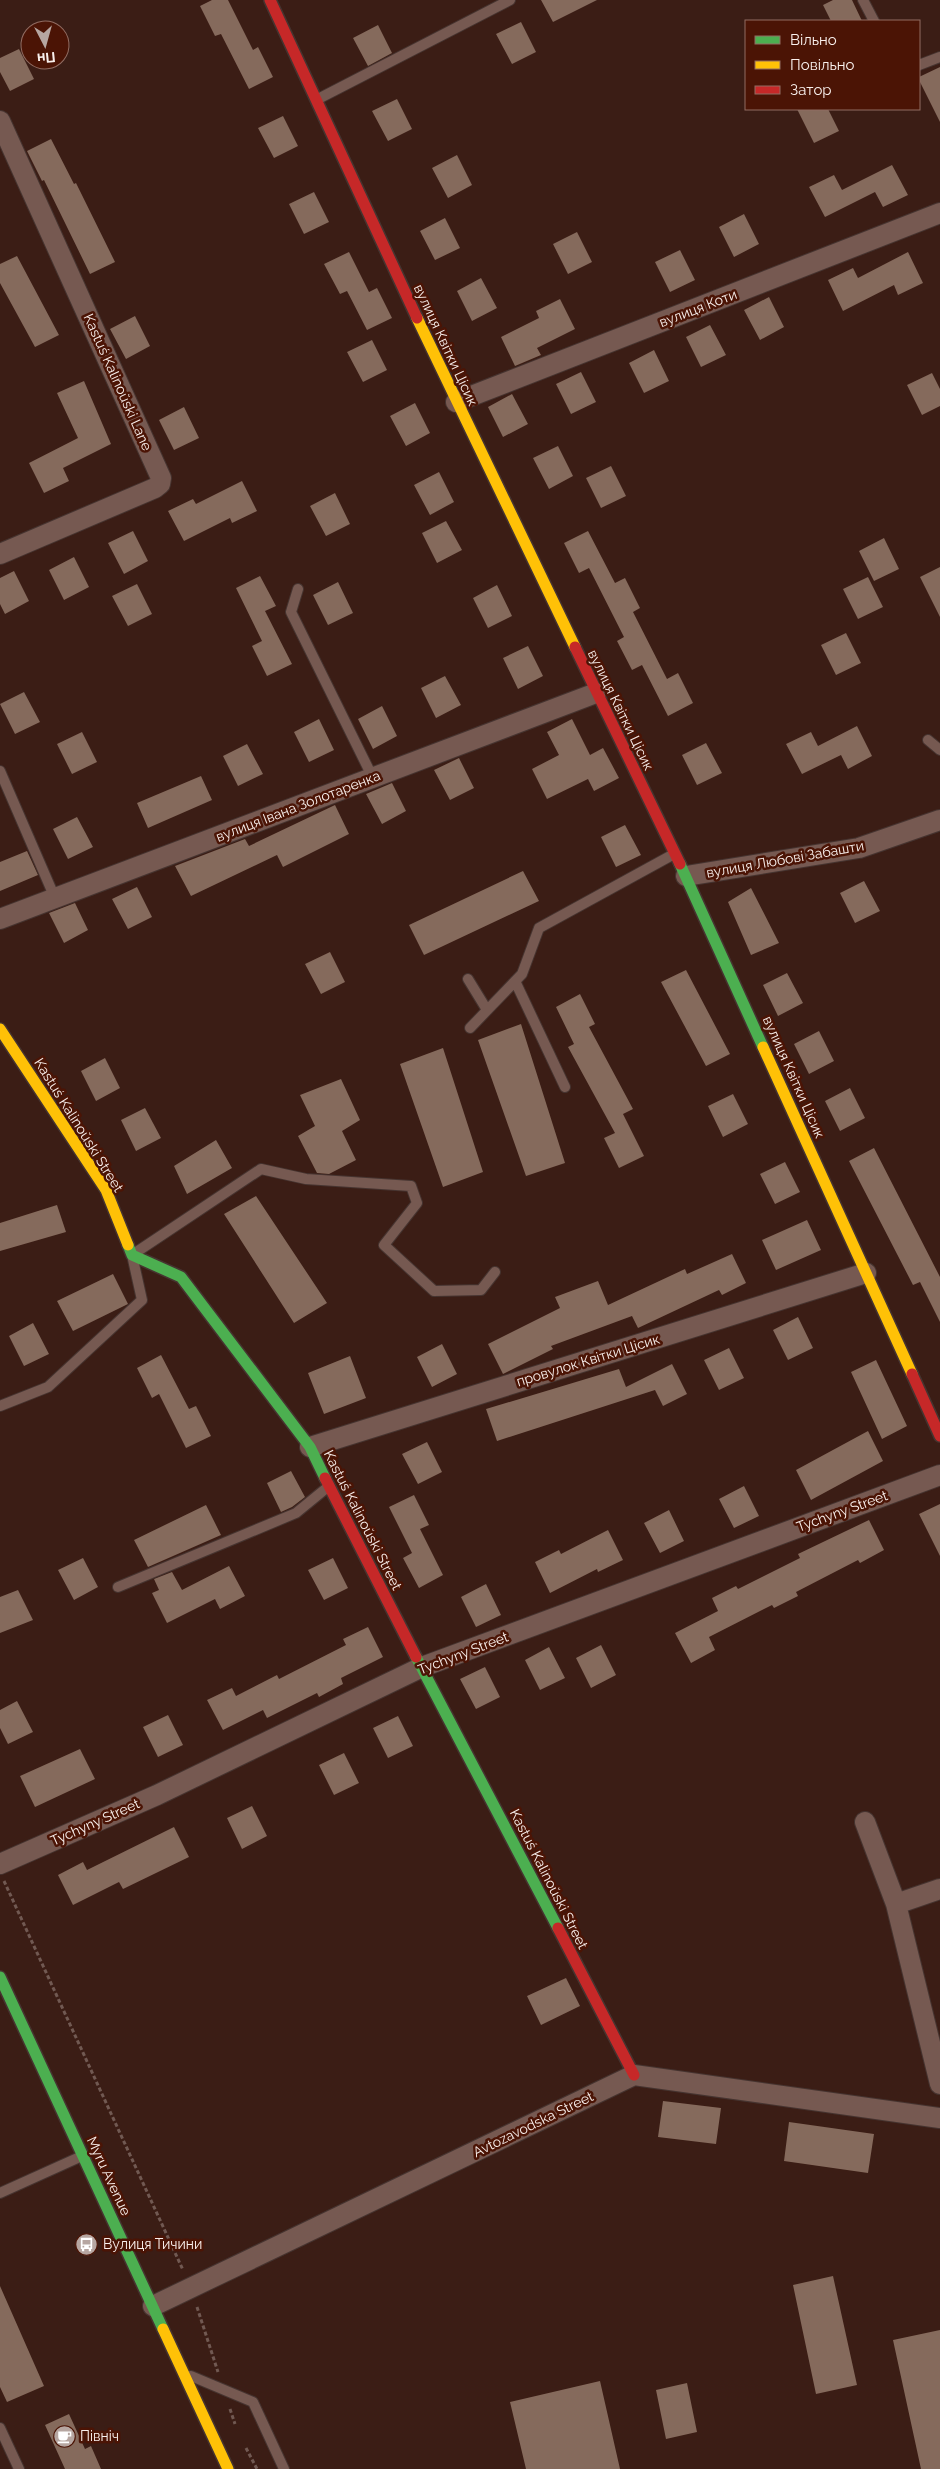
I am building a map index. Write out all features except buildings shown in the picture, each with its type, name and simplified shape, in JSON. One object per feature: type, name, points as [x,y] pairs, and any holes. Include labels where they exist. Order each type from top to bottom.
[{"type":"street","name":"вулиця Квітки Цісик","points":[[270,0],[456,402],[596,694],[686,876],[940,1436]]},
{"type":"street","name":"Kastuś Kalinoŭski Lane","points":[[0,121],[161,478],[160,484],[156,488],[0,554]]},
{"type":"street","name":"вулиця Коти","points":[[456,402],[940,213]]},
{"type":"street","name":"вулиця Івана Золотаренка","points":[[0,919],[596,694]]},
{"type":"street","name":"вулиця Любові Забашти","points":[[686,876],[859,848],[940,820]]},
{"type":"street","name":"Kastuś Kalinoŭski Street","points":[[0,1029],[106,1190],[132,1255],[180,1277],[310,1447],[634,2075]]},
{"type":"street","name":"провулок Квітки Цісик","points":[[310,1447],[866,1273]]},
{"type":"street","name":"Tychyny Street","points":[[2,1872],[422,1667],[940,1475]]},
{"type":"street","points":[[865,1822],[896,1904],[940,2084]]},
{"type":"street","points":[[896,1904],[940,1889]]},
{"type":"street","name":"Myru Avenue","points":[[0,1977],[228,2469]]},
{"type":"street","points":[[634,2075],[940,2118]]},
{"type":"street","name":"Avtozavodska Street","points":[[153,2306],[634,2075]]},
{"type":"lane","points":[[316,100],[510,0]]},
{"type":"lane","points":[[863,0],[873,20]]},
{"type":"lane","points":[[920,64],[940,57]]},
{"type":"lane","points":[[298,589],[291,612],[373,778]]},
{"type":"lane","points":[[928,740],[940,750]]},
{"type":"lane","points":[[0,771],[55,898]]},
{"type":"lane","points":[[470,1028],[522,974],[539,928],[675,854]]},
{"type":"lane","points":[[468,979],[487,1010]]},
{"type":"lane","points":[[515,981],[565,1087]]},
{"type":"lane","points":[[0,1406],[48,1387],[142,1300],[132,1255],[261,1170],[306,1179],[411,1186],[418,1203],[384,1245],[434,1291],[480,1290],[494,1272]]},
{"type":"lane","points":[[118,1587],[296,1513],[329,1486]]},
{"type":"lane","points":[[0,2193],[83,2156]]},
{"type":"lane","points":[[185,2374],[253,2402],[284,2469]]},
{"type":"lane","points":[[0,2428],[20,2469]]},
{"type":"path","points":[[2,1872],[191,2287]]},
{"type":"traffic: fast","points":[[680,864],[763,1047]]},
{"type":"traffic: fast","points":[[128,1245],[132,1255],[181,1277],[310,1447],[325,1478]]},
{"type":"traffic: fast","points":[[416,1657],[558,1928]]},
{"type":"traffic: fast","points":[[0,1977],[163,2329]]},
{"type":"traffic: slow","points":[[417,318],[575,647]]},
{"type":"traffic: slow","points":[[0,1029],[106,1190],[128,1245]]},
{"type":"traffic: slow","points":[[763,1047],[912,1374]]},
{"type":"traffic: slow","points":[[163,2329],[228,2469]]},
{"type":"traffic: jam","points":[[270,0],[417,318]]},
{"type":"traffic: jam","points":[[575,647],[680,864]]},
{"type":"traffic: jam","points":[[912,1374],[940,1436]]},
{"type":"traffic: jam","points":[[325,1478],[416,1657]]},
{"type":"traffic: jam","points":[[558,1928],[634,2075]]},
{"type":"place","name":"Вулиця Тичини","points":[[87,2244]]},
{"type":"place","name":"Північ","points":[[64,2436]]}]
